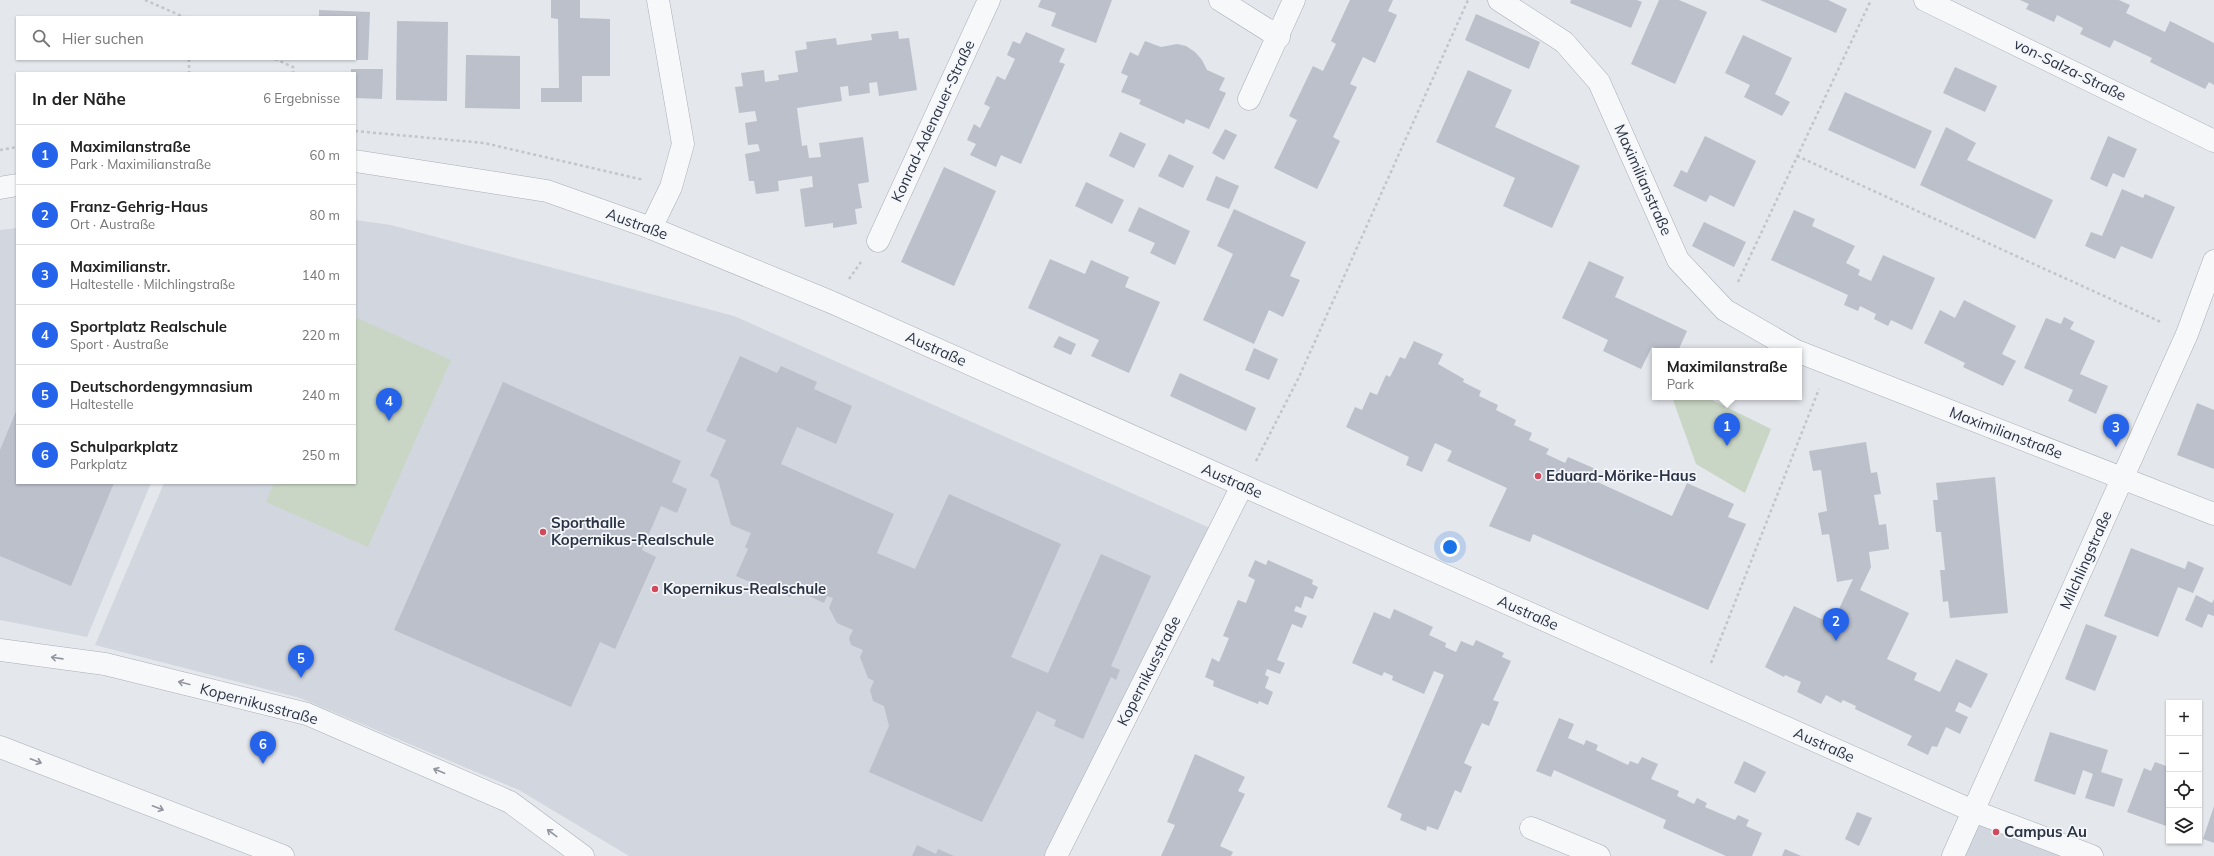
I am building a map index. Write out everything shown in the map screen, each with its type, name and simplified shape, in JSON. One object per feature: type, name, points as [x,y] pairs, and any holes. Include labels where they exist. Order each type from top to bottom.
[{"type":"street","points":[[651,228],[671,187],[682,144],[658,0]]},
{"type":"street","name":"Konrad-Adenauer-Straße","points":[[878,241],[989,0]]},
{"type":"street","points":[[1220,0],[1279,37]]},
{"type":"street","points":[[1249,99],[1279,37],[1294,0]]},
{"type":"street","name":"Maximilianstraße","points":[[1499,0],[1564,42],[1599,82],[1678,260],[1725,310],[1791,348]]},
{"type":"street","name":"von-Salza-Straße","points":[[1926,0],[2214,141]]},
{"type":"street","name":"Austraße","points":[[356,161],[547,191],[651,228],[831,302],[1973,812],[2092,856]]},
{"type":"street","points":[[0,188],[16,185]]},
{"type":"street","name":"Milchlingstraße","points":[[1953,856],[2187,334],[2214,261]]},
{"type":"street","name":"Maximilianstraße","points":[[1802,353],[2214,514]]},
{"type":"street","name":"Kopernikusstraße","points":[[1056,856],[1242,486]]},
{"type":"street","name":"Kopernikusstraße","points":[[0,650],[106,664],[307,714],[510,802],[583,856]]},
{"type":"street","points":[[0,746],[276,855]]},
{"type":"street","points":[[1531,828],[1599,856]]},
{"type":"path","points":[[145,0],[182,16]]},
{"type":"path","points":[[1264,448],[1299,377],[1468,0]]},
{"type":"path","points":[[1725,310],[1871,0]]},
{"type":"path","points":[[188,60],[189,72]]},
{"type":"path","points":[[277,60],[293,67],[293,72]]},
{"type":"path","points":[[356,131],[484,143],[671,187]]},
{"type":"path","points":[[0,150],[16,147]]},
{"type":"path","points":[[1797,156],[2187,334]]},
{"type":"path","points":[[831,302],[878,241]]},
{"type":"path","points":[[1701,690],[1828,364]]},
{"type":"shaded area","name":"Kopernikus-Realschule","points":[[356,220],[391,225],[734,316],[1219,532],[1056,856],[629,856],[519,790],[300,698],[95,645],[164,484],[356,484]]},
{"type":"shaded area","points":[[16,228],[16,484],[151,484],[87,637],[0,620],[0,230]]},
{"type":"shaded area","name":"Campus Au","points":[[1973,811],[2092,856],[1953,856]]},
{"type":"green space","points":[[356,317],[451,360],[368,547],[266,502],[274,484],[356,484]]},
{"type":"green space","points":[[1673,400],[1712,400],[1771,429],[1745,493],[1696,464]]},
{"type":"building","points":[[551,0],[580,0],[580,18],[610,19],[610,76],[582,76],[582,102],[541,102],[541,88],[559,88],[558,19],[551,18]]},
{"type":"building","points":[[1041,0],[1112,0],[1096,43],[1051,26],[1056,13],[1038,7]]},
{"type":"building","points":[[1350,0],[1393,0],[1388,11],[1397,15],[1375,63],[1363,57],[1350,84],[1357,87],[1333,137],[1340,141],[1317,189],[1274,168],[1297,120],[1289,116],[1313,66],[1323,71],[1336,44],[1331,41]]},
{"type":"building","points":[[1571,0],[1637,0],[1642,2],[1631,28],[1570,3]]},
{"type":"building","points":[[1659,0],[1679,0],[1707,12],[1675,84],[1631,64]]},
{"type":"building","points":[[1760,0],[1828,0],[1847,9],[1836,33]]},
{"type":"building","points":[[2020,0],[2119,0],[2130,5],[2126,13],[2165,32],[2170,21],[2214,43],[2214,85],[2209,82],[2205,89],[2150,62],[2152,58],[2114,40],[2110,48],[2080,34],[2083,28],[2057,15],[2054,22],[2026,9],[2029,4]]},
{"type":"building","points":[[319,10],[370,12],[368,60],[356,60],[356,16],[319,16]]},
{"type":"building","points":[[1476,14],[1540,42],[1529,69],[1465,40]]},
{"type":"building","points":[[397,21],[448,22],[447,101],[396,100]]},
{"type":"building","points":[[898,31],[899,39],[909,38],[917,90],[879,96],[877,82],[869,83],[870,93],[849,96],[848,86],[840,87],[842,101],[797,108],[802,146],[807,145],[809,158],[821,157],[819,143],[863,137],[869,182],[858,184],[862,208],[855,209],[857,224],[833,228],[833,223],[805,227],[800,189],[813,187],[812,176],[778,181],[779,191],[756,194],[754,181],[749,181],[745,154],[760,151],[758,144],[748,145],[745,123],[757,121],[755,111],[739,113],[735,87],[743,86],[741,73],[764,70],[765,82],[779,80],[778,75],[798,72],[795,51],[807,49],[806,42],[836,38],[837,45],[872,40],[871,34]]},
{"type":"building","points":[[1026,32],[1065,49],[1059,62],[1065,64],[1021,164],[1001,155],[996,167],[970,155],[976,144],[967,140],[974,124],[980,128],[990,107],[984,104],[997,76],[1005,80],[1015,59],[1007,55],[1013,41],[1020,44]]},
{"type":"building","points":[[1743,35],[1792,58],[1775,94],[1790,102],[1782,116],[1744,97],[1750,85],[1725,73]]},
{"type":"building","points":[[1145,41],[1161,47],[1177,44],[1186,46],[1195,52],[1202,60],[1207,70],[1225,78],[1219,90],[1226,93],[1209,129],[1186,119],[1184,124],[1139,104],[1141,100],[1121,92],[1128,76],[1121,73],[1130,52],[1138,56]]},
{"type":"building","points":[[466,55],[520,56],[520,109],[465,108]]},
{"type":"building","points":[[1955,67],[1997,86],[1985,112],[1943,93]]},
{"type":"building","points":[[351,69],[383,69],[382,99],[356,98],[356,72],[351,72]]},
{"type":"building","points":[[1468,70],[1512,90],[1495,127],[1580,166],[1552,228],[1503,206],[1515,178],[1436,142]]},
{"type":"building","points":[[1845,92],[1932,131],[1915,169],[1828,130]]},
{"type":"building","points":[[1946,127],[1976,143],[1967,160],[2053,200],[2035,239],[1920,185]]},
{"type":"building","points":[[1225,129],[1237,135],[1224,160],[1212,153]]},
{"type":"building","points":[[1120,132],[1146,144],[1134,168],[1109,156]]},
{"type":"building","points":[[1705,136],[1756,161],[1734,207],[1710,195],[1706,202],[1673,186],[1681,170],[1687,173]]},
{"type":"building","points":[[2108,136],[2137,149],[2124,178],[2113,173],[2107,187],[2090,179]]},
{"type":"building","points":[[1169,154],[1194,166],[1183,188],[1158,176]]},
{"type":"building","points":[[944,167],[996,191],[954,286],[901,262]]},
{"type":"building","points":[[1216,176],[1239,186],[1229,209],[1206,200]]},
{"type":"building","points":[[1086,182],[1124,200],[1112,224],[1075,206]]},
{"type":"building","points":[[2122,189],[2143,198],[2145,194],[2175,207],[2152,259],[2121,246],[2115,259],[2085,246],[2091,232],[2102,236]]},
{"type":"building","points":[[1139,207],[1190,231],[1175,265],[1150,253],[1155,243],[1128,231]]},
{"type":"building","points":[[1234,209],[1306,242],[1290,276],[1300,280],[1283,317],[1269,310],[1254,344],[1203,320],[1233,254],[1217,246]]},
{"type":"building","points":[[1794,210],[1815,219],[1812,226],[1855,246],[1846,263],[1860,270],[1858,275],[1871,281],[1883,255],[1935,278],[1912,330],[1891,320],[1888,326],[1874,319],[1876,314],[1860,306],[1858,311],[1844,305],[1848,295],[1771,260]]},
{"type":"building","points":[[1704,222],[1746,242],[1734,267],[1692,246]]},
{"type":"building","points":[[1050,259],[1085,274],[1091,260],[1129,277],[1125,287],[1160,302],[1129,373],[1091,356],[1099,340],[1028,308]]},
{"type":"building","points":[[1589,261],[1624,277],[1615,297],[1687,331],[1679,348],[1652,347],[1641,369],[1603,351],[1608,340],[1562,318]]},
{"type":"building","points":[[1964,300],[2016,326],[2002,354],[2016,361],[2003,386],[1963,367],[1965,363],[1924,343],[1940,310],[1955,318]]},
{"type":"building","points":[[2064,317],[2074,322],[2070,329],[2095,341],[2080,374],[2108,386],[2096,414],[2068,401],[2073,390],[2024,368],[2046,318],[2061,324]]},
{"type":"building","points":[[1059,336],[1076,344],[1071,355],[1053,347]]},
{"type":"building","name":"Eduard-Mörike-Haus","points":[[1414,341],[1443,354],[1438,364],[1464,379],[1463,382],[1481,391],[1479,396],[1498,405],[1496,410],[1516,420],[1514,425],[1532,433],[1529,440],[1549,449],[1546,454],[1565,463],[1568,457],[1598,470],[1593,480],[1672,516],[1687,483],[1734,504],[1728,517],[1746,524],[1708,610],[1533,534],[1530,542],[1489,526],[1507,488],[1447,461],[1452,451],[1435,443],[1422,472],[1406,465],[1409,457],[1346,427],[1355,407],[1362,410],[1370,392],[1377,395],[1386,375],[1390,377],[1400,357],[1405,359]]},
{"type":"building","points":[[1254,348],[1278,359],[1269,380],[1245,370]]},
{"type":"building","points":[[740,356],[777,373],[781,366],[817,382],[814,389],[852,406],[836,444],[797,427],[781,464],[894,514],[877,553],[915,569],[949,494],[1061,544],[1011,657],[1048,673],[1101,554],[1151,576],[1111,666],[1120,670],[1116,680],[1111,677],[1083,739],[1054,726],[1056,720],[1037,711],[982,822],[869,772],[889,726],[884,706],[873,701],[870,690],[874,681],[868,678],[860,657],[863,650],[851,645],[849,638],[853,630],[837,623],[829,608],[833,598],[827,596],[824,603],[802,593],[805,587],[796,583],[790,597],[781,592],[780,595],[736,576],[748,549],[745,547],[751,533],[731,525],[718,480],[710,476],[726,440],[706,431]]},
{"type":"building","points":[[1180,373],[1256,408],[1246,431],[1170,396]]},
{"type":"building","name":"Sporthalle Kopernikus-Realschule","points":[[503,382],[681,461],[672,482],[687,489],[677,513],[661,506],[642,550],[656,557],[615,649],[600,642],[571,707],[394,630]]},
{"type":"building","points":[[2197,403],[2214,410],[2214,469],[2177,455]]},
{"type":"building","points":[[16,411],[16,484],[114,484],[71,586],[0,556],[0,450]]},
{"type":"building","points":[[1866,442],[1871,473],[1877,472],[1881,494],[1874,495],[1879,525],[1886,524],[1889,549],[1869,552],[1871,567],[1860,590],[1909,613],[1887,659],[1917,673],[1914,680],[1940,692],[1956,659],[1988,674],[1971,708],[1959,702],[1955,711],[1968,717],[1960,734],[1946,727],[1937,747],[1932,746],[1928,755],[1907,745],[1912,736],[1855,709],[1856,706],[1843,700],[1841,703],[1826,695],[1821,704],[1797,692],[1801,682],[1785,675],[1784,677],[1765,667],[1794,606],[1832,624],[1853,579],[1837,582],[1829,534],[1822,535],[1818,513],[1827,511],[1821,470],[1813,471],[1809,451]]},
{"type":"building","points":[[1995,477],[2008,613],[1950,618],[1948,601],[1943,602],[1940,570],[1945,570],[1941,532],[1936,532],[1933,500],[1938,500],[1936,483]]},
{"type":"building","points":[[2131,548],[2185,569],[2188,561],[2204,568],[2193,593],[2178,587],[2158,637],[2104,616]]},
{"type":"building","points":[[1255,560],[1266,565],[1268,560],[1313,580],[1312,584],[1318,587],[1313,599],[1305,596],[1301,608],[1296,606],[1294,611],[1307,616],[1302,628],[1292,624],[1277,660],[1285,663],[1280,674],[1267,669],[1265,675],[1269,677],[1265,688],[1273,692],[1268,705],[1259,701],[1258,704],[1213,686],[1214,681],[1205,677],[1212,658],[1219,662],[1229,638],[1223,636],[1238,600],[1246,603],[1255,580],[1248,576]]},
{"type":"building","points":[[2196,595],[2212,603],[2214,599],[2214,616],[2208,614],[2202,628],[2185,620]]},
{"type":"building","points":[[1394,609],[1433,627],[1429,635],[1446,643],[1445,647],[1456,652],[1461,641],[1473,646],[1476,640],[1504,653],[1502,657],[1511,661],[1493,700],[1499,702],[1489,726],[1482,723],[1464,763],[1472,767],[1461,793],[1455,790],[1438,830],[1427,826],[1426,831],[1400,820],[1402,814],[1387,807],[1444,675],[1434,671],[1424,694],[1392,680],[1393,676],[1384,672],[1382,676],[1352,663],[1374,612],[1390,619]]},
{"type":"building","points":[[2086,624],[2117,636],[2095,691],[2065,679]]},
{"type":"building","points":[[1559,718],[1574,724],[1568,738],[1584,745],[1586,740],[1598,745],[1596,750],[1628,765],[1630,761],[1638,764],[1642,757],[1658,764],[1651,779],[1679,791],[1677,796],[1694,804],[1697,798],[1707,803],[1705,807],[1735,820],[1738,815],[1749,820],[1746,826],[1762,833],[1752,856],[1726,856],[1663,828],[1666,820],[1554,770],[1551,777],[1536,771]]},
{"type":"building","points":[[2050,732],[2108,750],[2101,772],[2123,779],[2114,807],[2085,798],[2093,774],[2083,770],[2075,795],[2034,781]]},
{"type":"building","points":[[1195,754],[1245,777],[1238,791],[1245,794],[1220,846],[1233,852],[1231,856],[1161,856],[1175,825],[1167,822]]},
{"type":"building","points":[[1744,761],[1766,772],[1755,793],[1734,783]]},
{"type":"building","points":[[2155,762],[2166,766],[2166,826],[2127,812],[2144,768],[2151,771]]},
{"type":"building","points":[[2214,806],[2214,843],[2203,839]]},
{"type":"building","points":[[1857,812],[1872,818],[1859,846],[1845,839]]},
{"type":"building","points":[[917,845],[936,854],[938,849],[954,856],[912,856]]},
{"type":"building","points":[[1785,849],[1801,856],[1782,856]]},
{"type":"place","name":"Sportplatz Realschule","points":[[389,421]]},
{"type":"place","name":"Maximilanstraße","points":[[1727,446]]},
{"type":"place","name":"Maximilianstr.","points":[[2116,447]]},
{"type":"place","name":"Eduard-Mörike-Haus","points":[[1538,476]]},
{"type":"place","name":"Sporthalle Kopernikus-Realschule","points":[[543,532]]},
{"type":"place","name":"Kopernikus-Realschule","points":[[655,589]]},
{"type":"place","name":"Franz-Gehrig-Haus","points":[[1836,641]]},
{"type":"place","name":"Deutschordengymnasium","points":[[301,678]]},
{"type":"place","name":"Schulparkplatz","points":[[263,764]]},
{"type":"place","name":"Campus Au","points":[[1996,832]]}]
